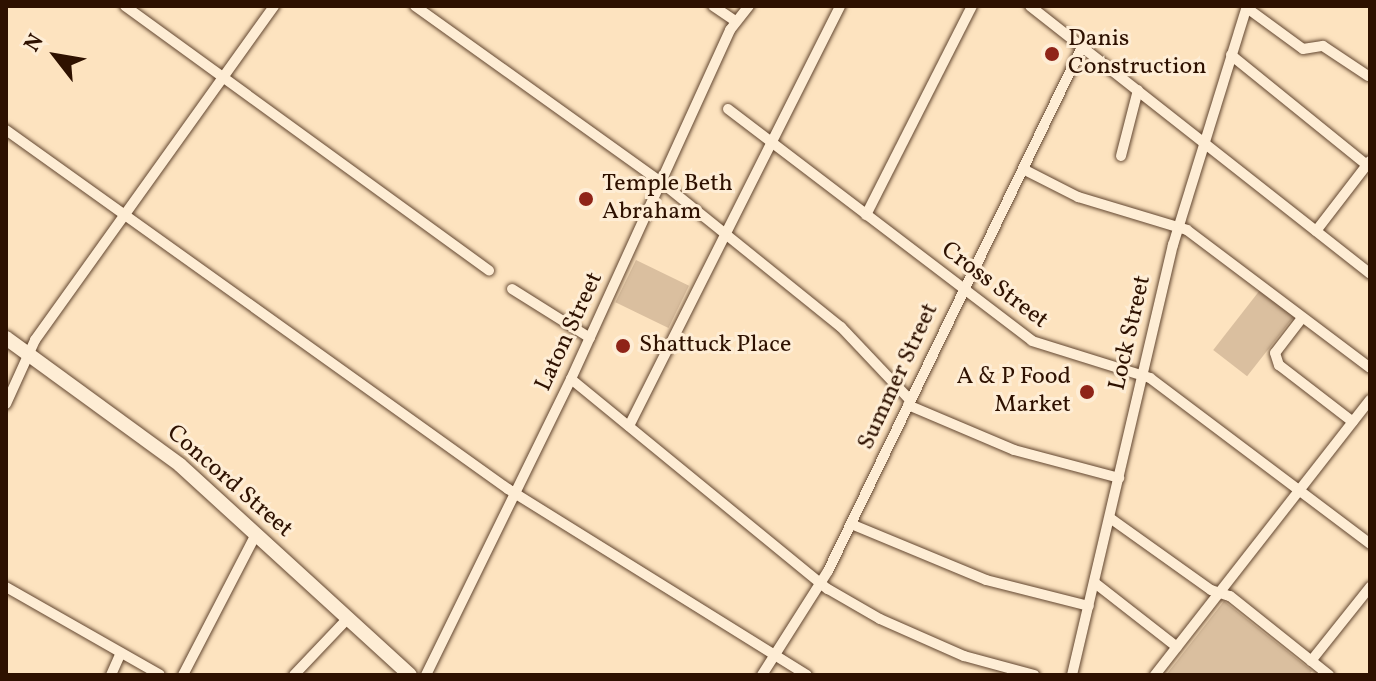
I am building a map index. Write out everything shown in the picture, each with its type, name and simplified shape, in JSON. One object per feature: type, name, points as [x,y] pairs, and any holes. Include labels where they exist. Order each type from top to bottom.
[{"type":"main road","name":"Concord Street","points":[[6,338],[161,450],[410,675]]},
{"type":"street","points":[[125,6],[489,270]]},
{"type":"street","points":[[6,404],[28,354],[274,6]]},
{"type":"street","points":[[415,6],[661,182],[841,327],[909,402],[1006,447],[1119,478]]},
{"type":"street","points":[[713,6],[735,21]]},
{"type":"street","name":"Laton Street","points":[[426,675],[571,379],[735,21],[749,6]]},
{"type":"street","points":[[629,426],[840,6]]},
{"type":"street","points":[[866,215],[972,6]]},
{"type":"street","points":[[1030,6],[1370,274]]},
{"type":"street","points":[[1247,7],[1303,49],[1323,46],[1368,76]]},
{"type":"street","name":"Lock Street","points":[[1072,675],[1141,373],[1179,226],[1202,142],[1247,7]]},
{"type":"street","name":"Summer Street","points":[[762,675],[821,584],[1082,47]]},
{"type":"street","points":[[1231,55],[1368,163],[1316,231]]},
{"type":"street","points":[[1121,156],[1138,90]]},
{"type":"street","name":"Cross Street","points":[[728,109],[1043,347],[1141,373],[1370,544]]},
{"type":"street","points":[[6,130],[516,493],[807,675]]},
{"type":"street","points":[[1023,169],[1078,197],[1179,226],[1370,368]]},
{"type":"street","points":[[512,289],[590,338]]},
{"type":"street","points":[[1302,318],[1275,353],[1279,365],[1353,422]]},
{"type":"street","points":[[571,379],[821,584],[931,642],[1034,675]]},
{"type":"street","points":[[1155,675],[1369,403]]},
{"type":"street","points":[[1110,518],[1220,593],[1329,675]]},
{"type":"street","points":[[851,524],[986,580],[1089,606]]},
{"type":"street","points":[[183,675],[256,534]]},
{"type":"street","points":[[1095,583],[1177,647]]},
{"type":"street","points":[[6,587],[160,675]]},
{"type":"street","points":[[1311,661],[1370,587]]},
{"type":"street","points":[[294,675],[348,618]]},
{"type":"street","points":[[111,675],[121,653]]},
{"type":"shaded area","points":[[636,260],[689,286],[668,328],[615,302]]},
{"type":"shaded area","points":[[1260,290],[1294,316],[1247,376],[1213,350]]},
{"type":"shaded area","points":[[1224,601],[1312,671],[1309,675],[1166,675]]},
{"type":"place","name":"Danis Construction","points":[[1052,54]]},
{"type":"place","name":"Temple Beth Abraham","points":[[586,199]]},
{"type":"place","name":"Shattuck Place","points":[[623,346]]},
{"type":"place","name":"A & P Food Market","points":[[1087,392]]}]
